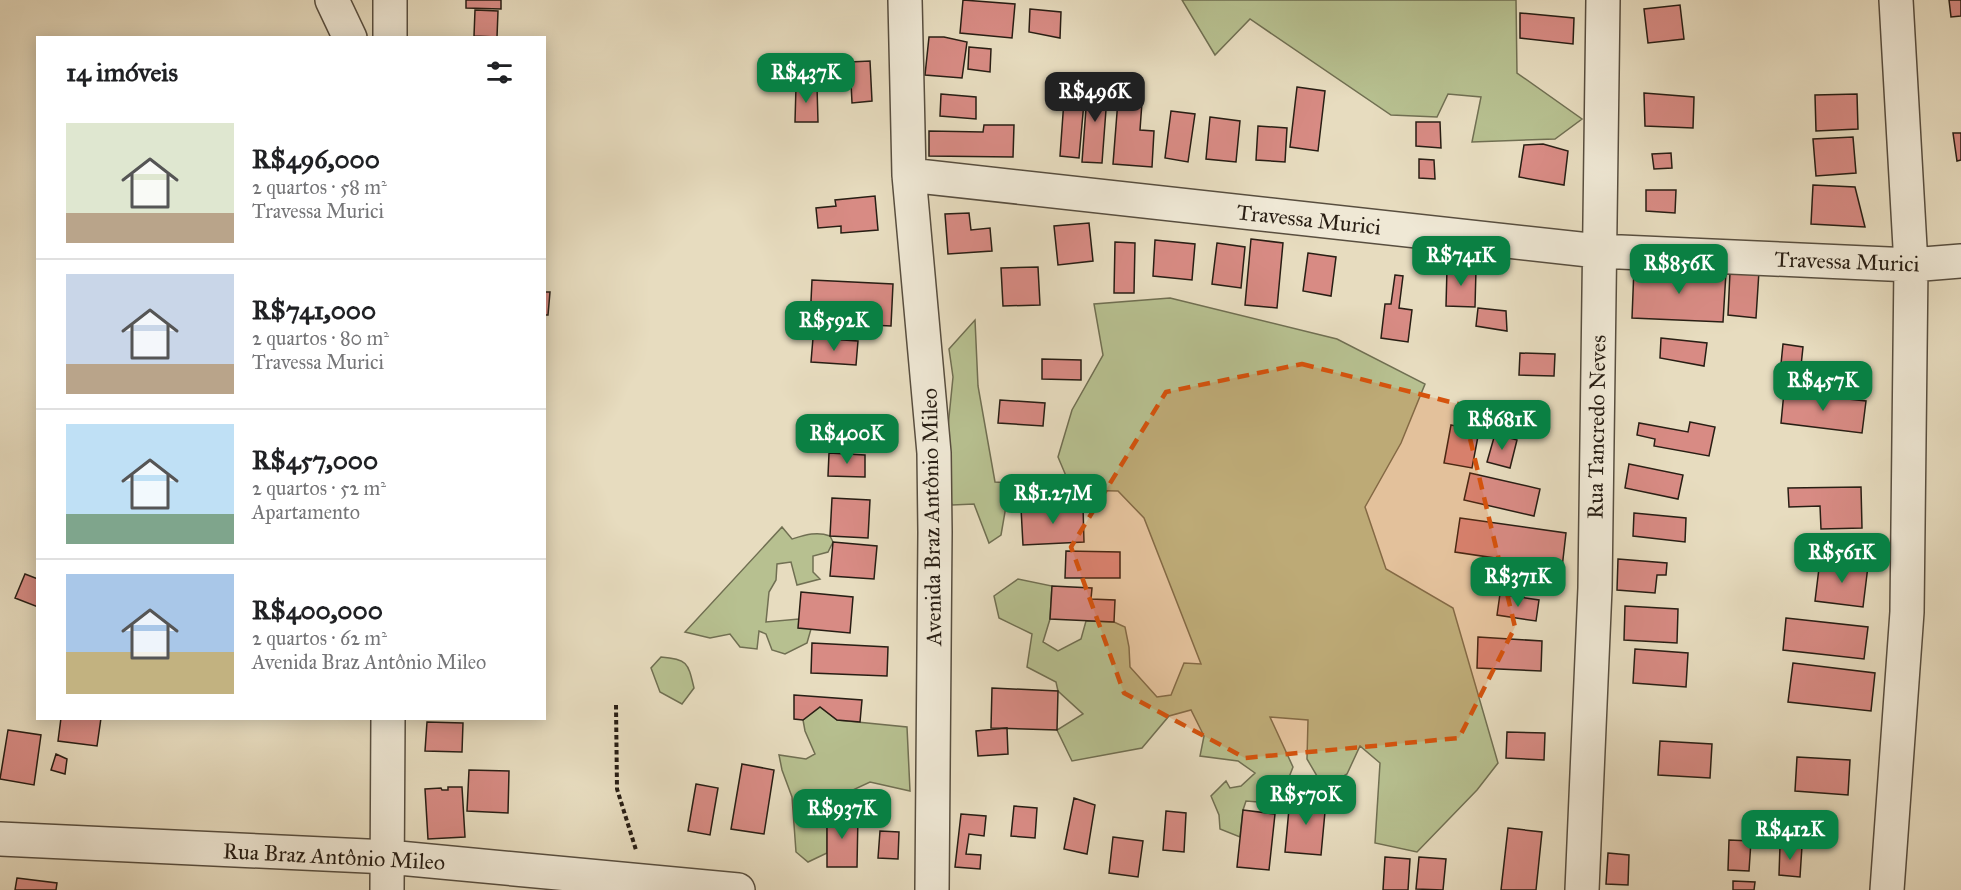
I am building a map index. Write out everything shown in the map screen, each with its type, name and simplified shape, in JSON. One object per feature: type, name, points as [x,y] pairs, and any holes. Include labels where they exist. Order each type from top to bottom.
[{"type":"street","points":[[332,0],[349,36]]},
{"type":"street","points":[[390,0],[390,36]]},
{"type":"street","name":"Avenida Braz Antônio Mileo","points":[[905,0],[909,175],[934,453],[932,890]]},
{"type":"street","name":"Rua Tancredo Neves","points":[[1582,890],[1595,588],[1603,0]]},
{"type":"street","points":[[1887,890],[1907,612],[1911,265],[1896,0]]},
{"type":"street","name":"Travessa Murici","points":[[909,175],[1598,251],[1911,265],[1961,261]]},
{"type":"street","points":[[387,890],[388,720]]},
{"type":"street","name":"Rua Braz Antônio Mileo","points":[[0,839],[388,857],[738,890]]},
{"type":"path","points":[[616,705],[617,789],[630,834],[648,881]]},
{"type":"highlighted area","points":[[1302,364],[1462,405],[1515,627],[1459,738],[1245,758],[1124,693],[1071,547],[1166,392]]},
{"type":"green space","points":[[1182,0],[1516,0],[1517,73],[1582,119],[1555,139],[1472,142],[1481,97],[1448,94],[1437,117],[1391,115],[1250,19],[1215,55]]},
{"type":"green space","points":[[1170,298],[1337,339],[1425,384],[1401,443],[1365,507],[1386,569],[1453,608],[1498,763],[1477,790],[1417,852],[1375,843],[1380,763],[1360,746],[1347,774],[1324,788],[1307,759],[1308,720],[1270,717],[1293,767],[1282,795],[1271,803],[1246,801],[1240,837],[1220,829],[1219,815],[1211,796],[1226,781],[1230,788],[1241,786],[1255,773],[1238,761],[1200,756],[1204,736],[1191,710],[1169,716],[1142,748],[1072,761],[1057,730],[1083,714],[1058,691],[1056,682],[1027,667],[1032,634],[999,618],[994,596],[1018,579],[1052,586],[1050,619],[1043,642],[1058,651],[1081,639],[1086,621],[1114,622],[1125,627],[1130,667],[1157,697],[1171,695],[1184,663],[1201,664],[1144,518],[1118,491],[1072,490],[1058,457],[1072,410],[1103,355],[1094,304]]},
{"type":"green space","points":[[975,320],[978,386],[995,482],[1010,483],[1001,535],[989,543],[974,504],[952,505],[943,477],[953,377],[949,349]]},
{"type":"green space","points":[[782,527],[792,539],[820,534],[830,536],[833,542],[828,552],[813,556],[813,572],[820,579],[797,585],[791,562],[777,564],[776,580],[769,592],[766,622],[799,619],[811,629],[807,643],[785,654],[772,650],[766,634],[759,631],[757,649],[740,647],[730,634],[710,638],[685,632]]},
{"type":"green space","points":[[661,657],[682,661],[688,668],[694,688],[682,704],[660,692],[651,668]]},
{"type":"green space","points":[[820,707],[837,720],[907,727],[910,791],[870,782],[844,794],[827,813],[827,853],[808,862],[796,852],[792,797],[779,755],[806,759],[815,754],[803,720]]},
{"type":"building","points":[[466,0],[501,0],[501,9],[466,8]]},
{"type":"building","points":[[963,0],[1015,4],[1012,38],[960,33]]},
{"type":"building","points":[[1949,0],[1961,0],[1961,16],[1951,17]]},
{"type":"building","points":[[1680,5],[1684,39],[1648,43],[1644,9]]},
{"type":"building","points":[[1030,9],[1061,12],[1060,38],[1029,32]]},
{"type":"building","points":[[475,10],[498,11],[497,36],[474,36]]},
{"type":"building","points":[[1520,13],[1574,18],[1573,44],[1520,38]]},
{"type":"building","points":[[929,37],[944,37],[967,42],[962,78],[925,75]]},
{"type":"building","points":[[969,47],[991,49],[990,72],[968,69]]},
{"type":"building","points":[[870,61],[872,101],[852,103],[850,62]]},
{"type":"building","points":[[1088,82],[1108,83],[1102,163],[1082,162]]},
{"type":"building","points":[[796,86],[817,86],[818,122],[795,122]]},
{"type":"building","points":[[1297,87],[1325,91],[1318,151],[1290,147]]},
{"type":"building","points":[[1644,93],[1694,97],[1693,128],[1645,126]]},
{"type":"building","points":[[941,94],[976,97],[976,119],[940,116]]},
{"type":"building","points":[[1857,94],[1858,129],[1816,131],[1815,95]]},
{"type":"building","points":[[1064,100],[1084,102],[1079,158],[1060,156]]},
{"type":"building","points":[[1118,100],[1142,102],[1140,130],[1154,131],[1152,167],[1113,164]]},
{"type":"building","points":[[1171,111],[1195,114],[1188,162],[1165,158]]},
{"type":"building","points":[[1210,117],[1240,121],[1236,162],[1206,159]]},
{"type":"building","points":[[1416,122],[1440,122],[1441,148],[1416,146]]},
{"type":"building","points":[[984,125],[1014,125],[1013,157],[929,156],[929,131],[983,132]]},
{"type":"building","points":[[1258,126],[1287,128],[1285,162],[1256,160]]},
{"type":"building","points":[[1953,133],[1961,133],[1961,160],[1957,161]]},
{"type":"building","points":[[1853,137],[1856,173],[1816,176],[1813,139]]},
{"type":"building","points":[[1543,144],[1568,151],[1564,185],[1519,177],[1524,145]]},
{"type":"building","points":[[1671,153],[1672,168],[1654,169],[1652,154]]},
{"type":"building","points":[[1419,159],[1434,160],[1435,179],[1419,178]]},
{"type":"building","points":[[1813,185],[1855,187],[1865,227],[1811,224]]},
{"type":"building","points":[[1646,190],[1676,190],[1675,213],[1646,211]]},
{"type":"building","points":[[875,196],[878,230],[841,233],[841,226],[818,228],[816,208],[836,206],[835,200]]},
{"type":"building","points":[[969,213],[971,230],[990,228],[992,251],[948,254],[945,214]]},
{"type":"building","points":[[1089,223],[1093,261],[1058,265],[1054,226]]},
{"type":"building","points":[[1251,239],[1283,243],[1277,308],[1245,305]]},
{"type":"building","points":[[1155,240],[1195,244],[1192,280],[1153,276]]},
{"type":"building","points":[[1115,242],[1135,243],[1134,293],[1114,293]]},
{"type":"building","points":[[1217,243],[1245,247],[1241,288],[1212,284]]},
{"type":"building","points":[[1308,253],[1336,257],[1331,296],[1303,291]]},
{"type":"building","points":[[1038,267],[1040,305],[1003,306],[1001,268]]},
{"type":"building","points":[[1447,268],[1476,269],[1475,307],[1446,306]]},
{"type":"building","points":[[1634,268],[1726,272],[1723,322],[1632,318]]},
{"type":"building","points":[[1759,271],[1756,318],[1728,315],[1730,272]]},
{"type":"building","points":[[1395,275],[1403,276],[1399,308],[1412,310],[1408,342],[1381,338],[1385,304],[1391,304]]},
{"type":"building","points":[[812,280],[893,284],[891,326],[810,322]]},
{"type":"building","points":[[546,292],[550,292],[548,315],[546,315]]},
{"type":"building","points":[[1478,308],[1506,311],[1507,331],[1476,326]]},
{"type":"building","points":[[813,338],[858,341],[856,365],[811,362]]},
{"type":"building","points":[[1661,338],[1707,343],[1704,366],[1660,358]]},
{"type":"building","points":[[1783,344],[1803,347],[1801,366],[1781,364]]},
{"type":"building","points":[[1520,353],[1555,354],[1554,376],[1519,375]]},
{"type":"building","points":[[1042,359],[1081,360],[1081,380],[1042,379]]},
{"type":"building","points":[[1784,392],[1866,401],[1862,433],[1781,423]]},
{"type":"building","points":[[1000,400],[1045,403],[1043,426],[998,423]]},
{"type":"building","points":[[1690,422],[1715,427],[1709,456],[1654,446],[1655,439],[1637,435],[1639,423],[1688,432]]},
{"type":"building","points":[[1451,425],[1479,431],[1472,468],[1444,463]]},
{"type":"building","points":[[1495,434],[1517,440],[1510,468],[1487,462]]},
{"type":"building","points":[[829,453],[865,455],[865,477],[828,476]]},
{"type":"building","points":[[1629,464],[1683,475],[1678,499],[1625,488]]},
{"type":"building","points":[[1470,473],[1540,489],[1534,516],[1464,500]]},
{"type":"building","points":[[1861,487],[1862,528],[1821,529],[1820,506],[1789,507],[1788,488]]},
{"type":"building","points":[[832,498],[870,500],[868,538],[830,536]]},
{"type":"building","points":[[1083,506],[1084,542],[1023,545],[1021,508]]},
{"type":"building","points":[[1634,513],[1686,518],[1685,542],[1633,536]]},
{"type":"building","points":[[1460,518],[1566,533],[1562,568],[1455,552]]},
{"type":"building","points":[[833,542],[877,546],[874,579],[830,576]]},
{"type":"building","points":[[1066,551],[1120,552],[1120,578],[1065,578]]},
{"type":"building","points":[[1618,559],[1667,563],[1666,575],[1657,575],[1655,593],[1617,590]]},
{"type":"building","points":[[1820,560],[1868,566],[1863,607],[1815,601]]},
{"type":"building","points":[[25,574],[36,578],[36,606],[15,598]]},
{"type":"building","points":[[1052,586],[1092,588],[1091,599],[1115,600],[1114,622],[1050,619]]},
{"type":"building","points":[[801,592],[853,597],[850,633],[798,628]]},
{"type":"building","points":[[1500,594],[1539,600],[1536,621],[1497,615]]},
{"type":"building","points":[[1625,606],[1678,609],[1677,643],[1624,640]]},
{"type":"building","points":[[1786,618],[1868,627],[1864,659],[1783,650]]},
{"type":"building","points":[[1478,637],[1542,641],[1541,671],[1477,668]]},
{"type":"building","points":[[812,643],[888,647],[887,676],[811,673]]},
{"type":"building","points":[[1635,649],[1688,653],[1686,687],[1633,683]]},
{"type":"building","points":[[1793,663],[1875,673],[1871,711],[1788,702]]},
{"type":"building","points":[[992,688],[1058,691],[1057,730],[991,728]]},
{"type":"building","points":[[794,695],[862,700],[860,722],[837,720],[820,707],[803,720],[794,719]]},
{"type":"building","points":[[61,720],[101,720],[97,746],[58,741]]},
{"type":"building","points":[[427,722],[463,723],[462,752],[425,751]]},
{"type":"building","points":[[1007,728],[1008,754],[978,756],[976,731]]},
{"type":"building","points":[[8,730],[41,735],[34,785],[0,779]]},
{"type":"building","points":[[1507,732],[1545,733],[1544,760],[1506,758]]},
{"type":"building","points":[[1660,741],[1712,744],[1710,778],[1658,775]]},
{"type":"building","points":[[56,754],[67,759],[65,774],[51,770]]},
{"type":"building","points":[[1797,757],[1850,760],[1848,795],[1795,791]]},
{"type":"building","points":[[742,764],[774,770],[764,834],[731,829]]},
{"type":"building","points":[[469,770],[509,771],[508,813],[467,811]]},
{"type":"building","points":[[696,784],[718,788],[710,835],[688,831]]},
{"type":"building","points":[[448,787],[462,787],[465,837],[428,839],[425,789],[448,790]]},
{"type":"building","points":[[1074,798],[1095,805],[1087,854],[1064,849]]},
{"type":"building","points":[[1290,798],[1326,801],[1321,855],[1285,852]]},
{"type":"building","points":[[1014,806],[1037,808],[1035,838],[1011,836]]},
{"type":"building","points":[[1243,810],[1275,814],[1269,870],[1237,867]]},
{"type":"building","points":[[1166,811],[1186,813],[1184,852],[1163,850]]},
{"type":"building","points":[[827,813],[858,814],[857,867],[827,867]]},
{"type":"building","points":[[961,814],[986,816],[984,836],[969,834],[966,854],[981,855],[980,869],[955,867]]},
{"type":"building","points":[[1508,828],[1542,832],[1536,890],[1501,890]]},
{"type":"building","points":[[880,831],[899,832],[898,859],[878,858]]},
{"type":"building","points":[[1113,837],[1143,841],[1138,877],[1109,873]]},
{"type":"building","points":[[1729,840],[1751,841],[1749,871],[1728,870]]},
{"type":"building","points":[[1780,845],[1802,846],[1800,877],[1779,875]]},
{"type":"building","points":[[1608,853],[1629,855],[1628,885],[1606,884]]},
{"type":"building","points":[[1385,857],[1410,859],[1408,890],[1383,890]]},
{"type":"building","points":[[1419,857],[1446,859],[1443,890],[1416,889]]},
{"type":"building","points":[[17,878],[57,883],[56,890],[15,890]]},
{"type":"building","points":[[1733,881],[1755,882],[1754,890],[1733,890]]}]
